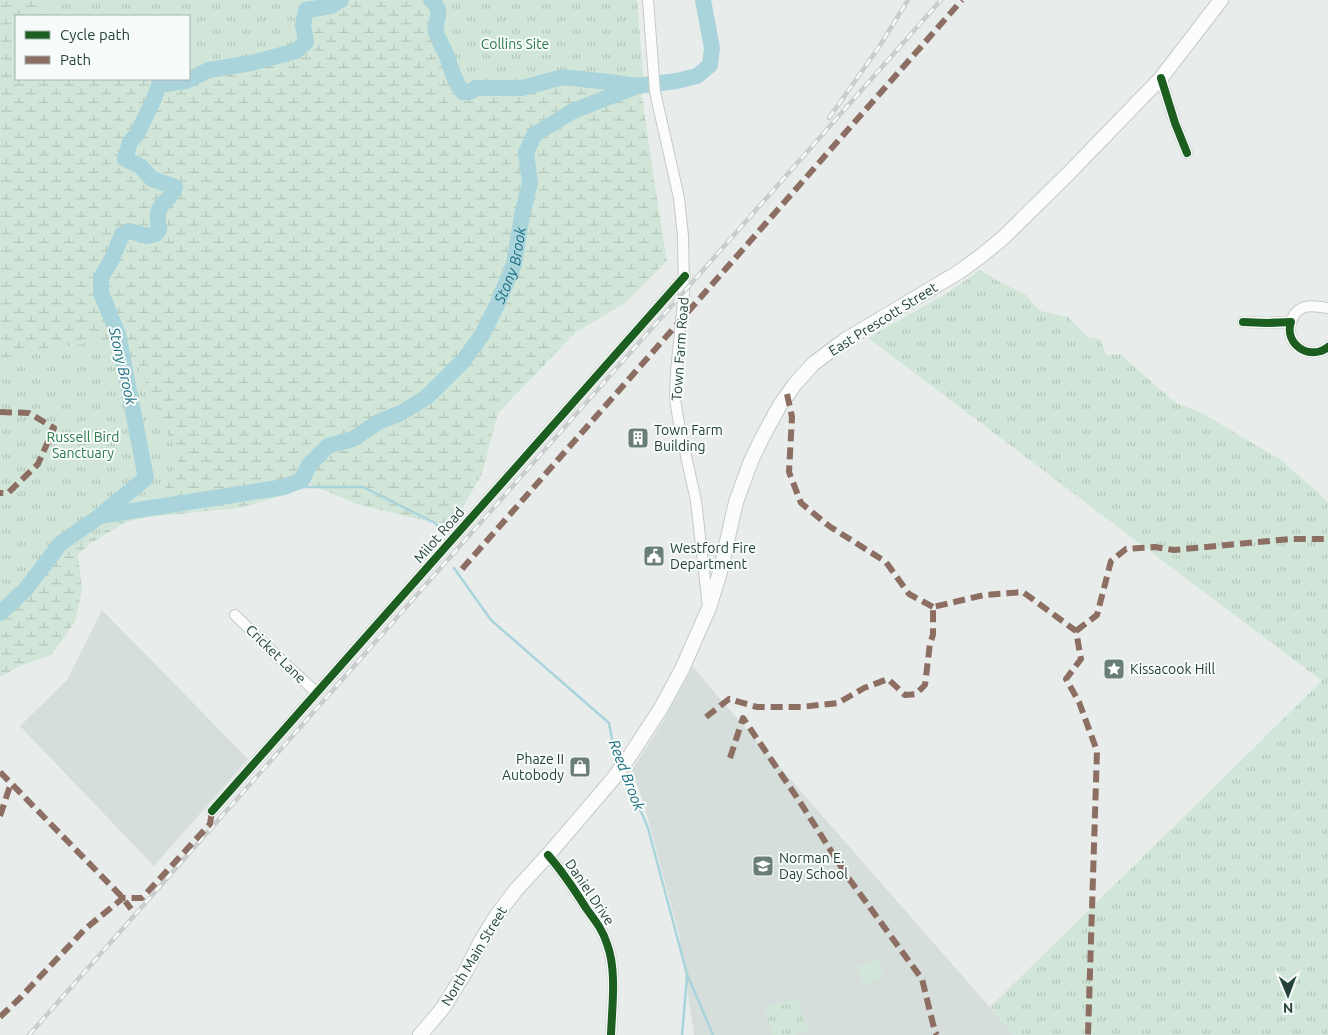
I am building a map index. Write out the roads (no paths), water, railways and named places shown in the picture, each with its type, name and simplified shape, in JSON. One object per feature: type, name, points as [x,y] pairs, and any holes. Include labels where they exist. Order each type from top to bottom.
[{"type":"main road","name":"East Prescott Street","points":[[548,855],[622,767],[661,708],[682,669],[709,608],[720,572],[736,502],[751,461],[780,405],[795,384],[813,364],[845,340],[924,294],[981,256],[1004,238],[1161,78],[1221,0]]},
{"type":"main road","name":"North Main Street","points":[[420,1035],[444,1008],[497,915],[548,855]]},
{"type":"street","name":"Town Farm Road","points":[[648,0],[655,92],[679,198],[683,236],[685,276],[675,399],[678,424],[696,501],[705,574],[706,599],[709,608]]},
{"type":"street","points":[[1161,78],[1175,123],[1187,153]]},
{"type":"street","name":"Milot Road","points":[[212,811],[685,276]]},
{"type":"street","points":[[1328,308],[1310,306],[1300,308],[1292,316],[1290,335],[1293,343],[1300,349],[1309,352],[1320,352],[1328,347]]},
{"type":"street","points":[[1243,322],[1291,322]]},
{"type":"street","name":"Cricket Lane","points":[[235,615],[317,693]]},
{"type":"street","name":"Daniel Drive","points":[[548,855],[562,871],[602,932],[608,945],[612,971],[611,1035]]},
{"type":"waterway","name":"Stony Brook","points":[[190,79],[209,70],[251,63],[296,51],[306,42],[303,25],[306,10],[331,6],[341,0]]},
{"type":"waterway","name":"Stony Brook","points":[[431,0],[438,9],[437,35],[455,79],[463,92],[470,92],[476,88],[522,88],[563,77],[637,86]]},
{"type":"waterway","name":"Stony Brook","points":[[0,613],[25,590],[61,543],[100,516],[284,487],[302,480],[309,465],[328,446],[353,439],[378,422],[401,413],[427,397],[463,361],[482,335],[514,264],[522,215],[530,183],[526,153],[534,135],[573,111],[637,86],[677,81],[697,76],[710,65],[712,48],[703,0]]},
{"type":"waterway","name":"Stony Brook","points":[[101,515],[146,478],[118,334],[101,293],[101,278],[113,257],[122,234],[129,231],[147,236],[156,234],[159,230],[159,209],[172,194],[175,187],[152,179],[140,166],[125,159],[130,142],[137,134],[159,85],[188,80]]},
{"type":"waterway","points":[[284,487],[363,487],[435,523],[447,536]]},
{"type":"waterway","name":"Reed Brook","points":[[454,568],[491,620],[609,723],[614,749],[620,762]]},
{"type":"waterway","name":"Reed Brook","points":[[624,772],[648,828],[687,974],[713,1035]]},
{"type":"waterway","points":[[682,1035],[687,977]]},
{"type":"railway","points":[[829,118],[879,47],[908,0]]},
{"type":"railway","points":[[29,1035],[941,0]]},
{"type":"place","name":"Town Farm Building","points":[[638,438]]},
{"type":"place","name":"Westford Fire Department","points":[[654,556]]},
{"type":"place","name":"Kissacook Hill","points":[[1114,669]]},
{"type":"place","name":"Phaze II Autobody","points":[[580,767]]},
{"type":"place","name":"Norman E. Day School","points":[[763,866]]},
{"type":"park label","name":"Collins Site","points":[[515,44]]},
{"type":"park label","name":"Russell Bird Sanctuary","points":[[83,446]]}]
